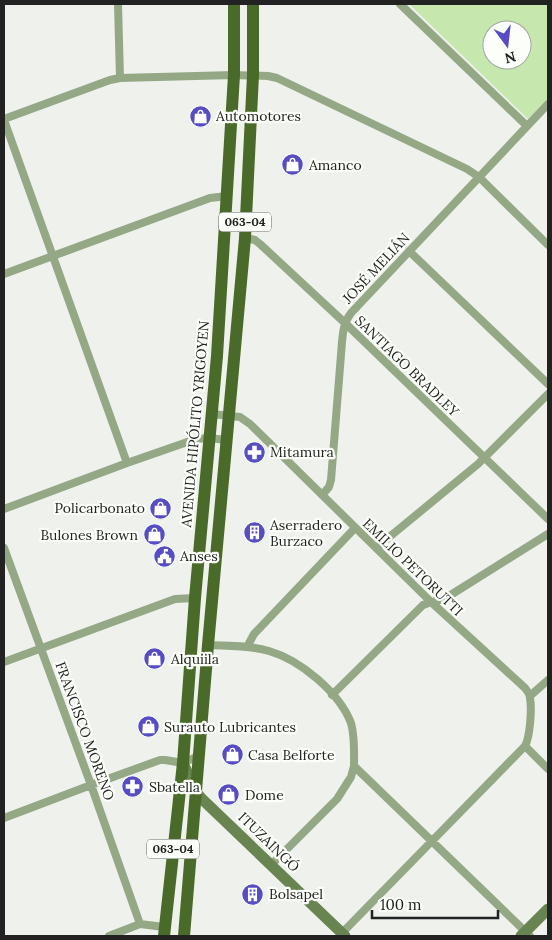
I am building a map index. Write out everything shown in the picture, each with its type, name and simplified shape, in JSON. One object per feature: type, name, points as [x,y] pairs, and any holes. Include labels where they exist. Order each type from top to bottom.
[{"type":"main road","name":"AVENIDA HIPÓLITO YRIGOYEN","points":[[164,932],[183,762],[195,598],[217,356],[234,75],[234,4]]},
{"type":"main road","name":"063-04","points":[[184,936],[198,756],[245,238],[253,76],[253,4]]},
{"type":"street","points":[[118,4],[120,78]]},
{"type":"street","points":[[400,4],[527,126]]},
{"type":"street","points":[[127,463],[4,119],[120,78],[234,75],[277,78],[460,164],[479,177],[548,246]]},
{"type":"street","name":"JOSÉ MELIÁN","points":[[322,495],[329,487],[331,480],[345,323],[351,313],[548,104]]},
{"type":"street","points":[[4,274],[210,198],[227,196]]},
{"type":"street","name":"SANTIAGO BRADLEY","points":[[245,238],[255,240],[260,244],[548,518]]},
{"type":"street","points":[[409,251],[548,384]]},
{"type":"street","points":[[376,548],[478,464],[548,394]]},
{"type":"street","name":"EMILIO PETORUTTI","points":[[212,414],[229,415],[245,420],[430,601],[525,688],[530,696]]},
{"type":"street","points":[[4,509],[196,439],[226,440]]},
{"type":"street","points":[[247,646],[254,634],[355,528]]},
{"type":"street","points":[[332,695],[418,608],[430,601],[450,596],[548,534]]},
{"type":"street","name":"FRANCISCO MORENO","points":[[4,548],[140,924]]},
{"type":"street","points":[[4,662],[175,599],[195,598]]},
{"type":"street","points":[[208,645],[247,646],[281,655],[294,662],[318,680],[332,695],[343,708],[351,725],[354,744],[354,766],[351,777],[338,799],[271,865]]},
{"type":"street","points":[[342,935],[525,746],[528,740],[530,696],[548,680]]},
{"type":"street","points":[[525,746],[548,768]]},
{"type":"street","points":[[4,818],[160,760],[183,762],[198,756]]},
{"type":"street","name":"ITUZAINGÓ","points":[[183,762],[196,792],[202,799],[342,935]]},
{"type":"street","points":[[354,766],[525,935],[548,909]]},
{"type":"street","points":[[109,936],[140,924],[151,924],[164,932]]},
{"type":"green space","points":[[409,4],[548,4],[548,98],[528,119]]},
{"type":"place","name":"Automotores","points":[[200,116]]},
{"type":"place","name":"Amanco","points":[[293,165]]},
{"type":"place","name":"Mitamura","points":[[254,452]]},
{"type":"place","name":"Policarbonato","points":[[161,508]]},
{"type":"place","name":"Aserradero Burzaco","points":[[254,533]]},
{"type":"place","name":"Bulones Brown","points":[[154,535]]},
{"type":"place","name":"Anses","points":[[164,556]]},
{"type":"place","name":"Alquiila","points":[[155,659]]},
{"type":"place","name":"Surauto Lubricantes","points":[[148,727]]},
{"type":"place","name":"Casa Belforte","points":[[232,755]]},
{"type":"place","name":"Sbatella","points":[[133,787]]},
{"type":"place","name":"Dome","points":[[229,795]]},
{"type":"place","name":"Bolsapel","points":[[253,894]]}]
